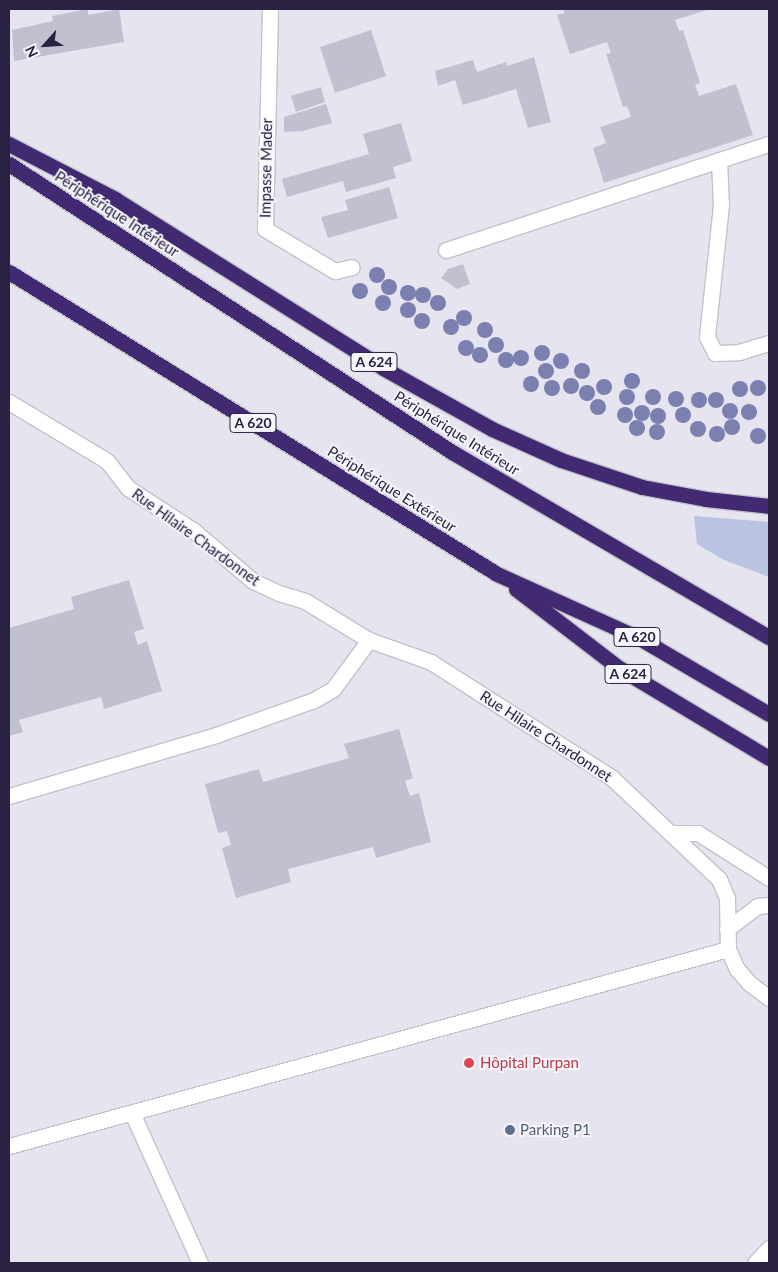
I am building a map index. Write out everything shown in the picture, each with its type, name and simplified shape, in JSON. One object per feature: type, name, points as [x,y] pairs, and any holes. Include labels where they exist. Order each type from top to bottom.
[{"type":"highway","name":"A 624","points":[[9,144],[115,199],[384,368],[492,429],[561,460],[642,487],[706,499],[769,506]]},
{"type":"highway","name":"Périphérique Intérieur","points":[[9,164],[452,452],[769,636]]},
{"type":"highway","name":"Périphérique Extérieur","points":[[9,272],[497,574],[641,639],[769,714]]},
{"type":"highway","name":"A 624","points":[[497,574],[619,668],[769,758]]},
{"type":"street","name":"Impasse Mader","points":[[270,9],[265,229],[335,271],[352,267]]},
{"type":"street","points":[[446,250],[769,144]]},
{"type":"street","points":[[719,160],[721,205],[707,337],[715,353],[738,352],[769,343]]},
{"type":"street","name":"Rue Hilaire Chardonnet","points":[[9,402],[107,461],[128,488],[194,531],[253,581],[279,593],[305,601],[369,640],[431,662],[611,777],[719,879],[727,898],[728,949],[737,969],[769,998]]},
{"type":"street","points":[[9,796],[216,735],[314,700],[333,689],[369,640]]},
{"type":"street","points":[[670,833],[698,833],[769,878]]},
{"type":"street","points":[[727,929],[757,906],[769,905]]},
{"type":"street","points":[[9,1146],[728,949]]},
{"type":"street","points":[[132,1112],[200,1263]]},
{"type":"street","points":[[755,1263],[769,1248]]},
{"type":"shaded area","points":[[694,516],[769,522],[769,577],[724,560],[697,544]]},
{"type":"building","points":[[88,9],[88,15],[119,9],[124,42],[14,61],[12,30],[53,21],[52,16]]},
{"type":"building","points":[[563,9],[710,9],[675,20],[679,31],[683,30],[700,83],[695,85],[699,96],[736,84],[753,135],[604,183],[593,148],[606,143],[600,127],[631,117],[627,106],[623,107],[606,54],[611,53],[607,42],[570,54],[557,15],[565,13]]},
{"type":"building","points":[[371,30],[386,76],[335,93],[320,47]]},
{"type":"building","points":[[534,57],[551,122],[528,128],[516,89],[463,105],[455,80],[438,86],[435,71],[473,60],[477,72],[506,62],[507,66]]},
{"type":"building","points":[[321,87],[325,102],[296,112],[291,96]]},
{"type":"building","points":[[326,104],[332,123],[303,131],[284,132],[284,117]]},
{"type":"building","points":[[401,123],[412,161],[393,167],[396,178],[346,192],[343,181],[287,197],[282,179],[369,154],[363,134]]},
{"type":"building","points":[[389,187],[398,218],[328,238],[321,217],[348,210],[345,200]]},
{"type":"building","points":[[463,264],[470,284],[457,289],[441,278],[448,269]]},
{"type":"building","points":[[129,580],[144,629],[134,632],[138,645],[147,641],[162,691],[104,709],[101,697],[19,720],[23,732],[9,736],[9,628],[74,609],[71,597]]},
{"type":"building","points":[[399,729],[413,778],[405,781],[410,796],[419,793],[431,842],[376,858],[373,847],[288,869],[291,882],[236,898],[222,848],[231,845],[227,831],[218,833],[205,784],[259,769],[263,782],[349,758],[344,744]]},
{"type":"place","name":"Hôpital Purpan","points":[[469,1063]]},
{"type":"place","name":"Parking P1","points":[[510,1130]]}]
